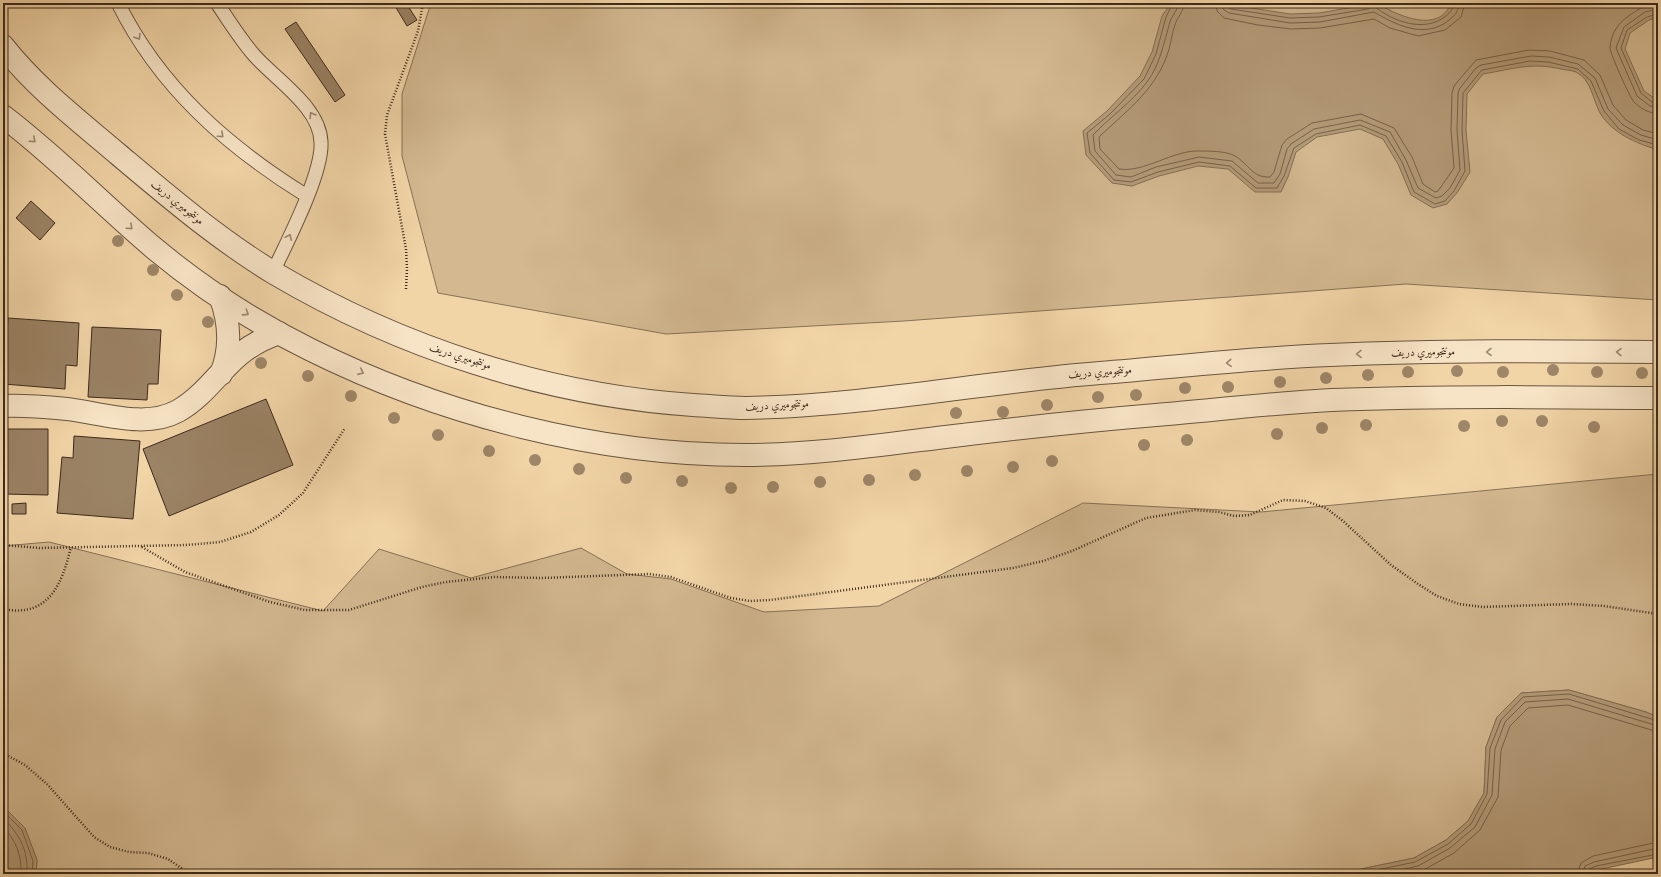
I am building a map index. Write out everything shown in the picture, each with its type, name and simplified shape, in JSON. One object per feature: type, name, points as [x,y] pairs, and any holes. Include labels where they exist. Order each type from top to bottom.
[{"type":"street","name":"مونتجوميري دريف","points":[[3,46],[37,85],[187,212],[233,246],[273,272],[332,305],[392,334],[455,356],[549,385],[646,402],[744,408],[842,403],[1060,376],[1329,355],[1524,351],[1658,352]]},
{"type":"street","points":[[3,116],[27,135],[157,251],[220,296],[279,333],[360,372],[436,403],[537,431],[639,449],[744,455],[849,448],[1066,423],[1330,400],[1531,397],[1658,398]]},
{"type":"street","points":[[219,376],[226,361],[229,344],[229,327],[226,311],[220,296]]},
{"type":"street","points":[[3,406],[68,409],[124,418],[151,418],[177,411],[199,396],[240,355],[252,346],[279,333]]},
{"type":"lane","points":[[118,3],[151,57],[173,86],[203,119],[235,148],[270,174],[307,196]]},
{"type":"lane","points":[[217,3],[254,54],[310,111],[318,125],[321,142],[320,158],[307,196],[273,272]]},
{"type":"path","points":[[406,289],[406,250],[385,134],[387,115],[418,31],[423,3]]},
{"type":"path","points":[[3,545],[142,547],[220,542],[251,532],[279,515],[303,493],[345,428]]},
{"type":"path","points":[[142,547],[185,572],[270,602],[305,610],[349,610],[422,587],[446,582],[495,577],[542,578],[649,574],[671,577],[731,598],[750,601],[770,600],[1013,568],[1043,561],[1072,551],[1123,527],[1152,517],[1195,510],[1219,512],[1234,516],[1250,515],[1283,500],[1305,501],[1326,508],[1343,521],[1391,565],[1437,596],[1459,604],[1482,607],[1571,604],[1604,606],[1658,614]]},
{"type":"path","points":[[3,609],[18,610],[31,608],[42,603],[52,595],[64,574],[71,547]]},
{"type":"path","points":[[3,753],[25,765],[48,785],[94,838],[110,847],[129,852],[148,853],[168,859],[190,874]]},
{"type":"shaded area","points":[[431,3],[1658,3],[1658,300],[1406,284],[904,321],[666,334],[438,293],[402,156],[402,94]]},
{"type":"shaded area","points":[[1658,474],[1658,717],[1646,712],[1569,690],[1521,693],[1497,717],[1486,747],[1484,793],[1468,821],[1446,840],[1414,858],[1337,874],[36,874],[37,860],[25,828],[3,806],[3,546],[49,542],[323,611],[379,549],[471,578],[581,548],[627,574],[671,579],[764,612],[879,606],[1083,503],[1261,512]]},
{"type":"water","points":[[1171,3],[1220,3],[1290,14],[1319,13],[1377,3],[1406,17],[1417,20],[1427,20],[1437,18],[1445,13],[1451,3],[1658,3],[1658,18],[1649,20],[1630,33],[1625,49],[1644,91],[1654,98],[1658,98],[1658,150],[1633,141],[1611,127],[1600,113],[1591,90],[1581,75],[1570,70],[1531,66],[1483,74],[1467,94],[1466,130],[1470,172],[1457,193],[1447,204],[1433,208],[1411,195],[1398,164],[1383,139],[1360,129],[1317,137],[1296,152],[1288,177],[1281,192],[1255,192],[1228,169],[1198,166],[1159,176],[1132,186],[1112,183],[1086,155],[1083,131],[1107,111],[1140,76],[1152,52],[1162,16]]},
{"type":"water","points":[[1569,690],[1646,712],[1658,717],[1658,857],[1597,870],[1588,874],[1337,874],[1414,858],[1446,840],[1468,821],[1484,793],[1486,747],[1497,717],[1521,693]]},
{"type":"water","points":[[3,806],[25,828],[37,860],[36,874],[3,874]]},
{"type":"building","points":[[400,3],[406,3],[417,20],[407,26],[395,6]]},
{"type":"building","points":[[296,22],[345,95],[335,102],[285,29]]},
{"type":"building","points":[[31,201],[55,223],[40,240],[16,218]]},
{"type":"building","points":[[8,318],[79,323],[77,366],[66,365],[65,389],[4,384]]},
{"type":"building","points":[[92,327],[161,330],[158,384],[148,384],[147,400],[88,397]]},
{"type":"building","points":[[266,399],[293,465],[169,516],[143,449]]},
{"type":"building","points":[[3,429],[48,429],[48,495],[3,494]]},
{"type":"building","points":[[74,436],[140,441],[133,519],[57,513],[62,457],[73,458]]},
{"type":"building","points":[[26,503],[26,514],[12,514],[12,504]]}]
